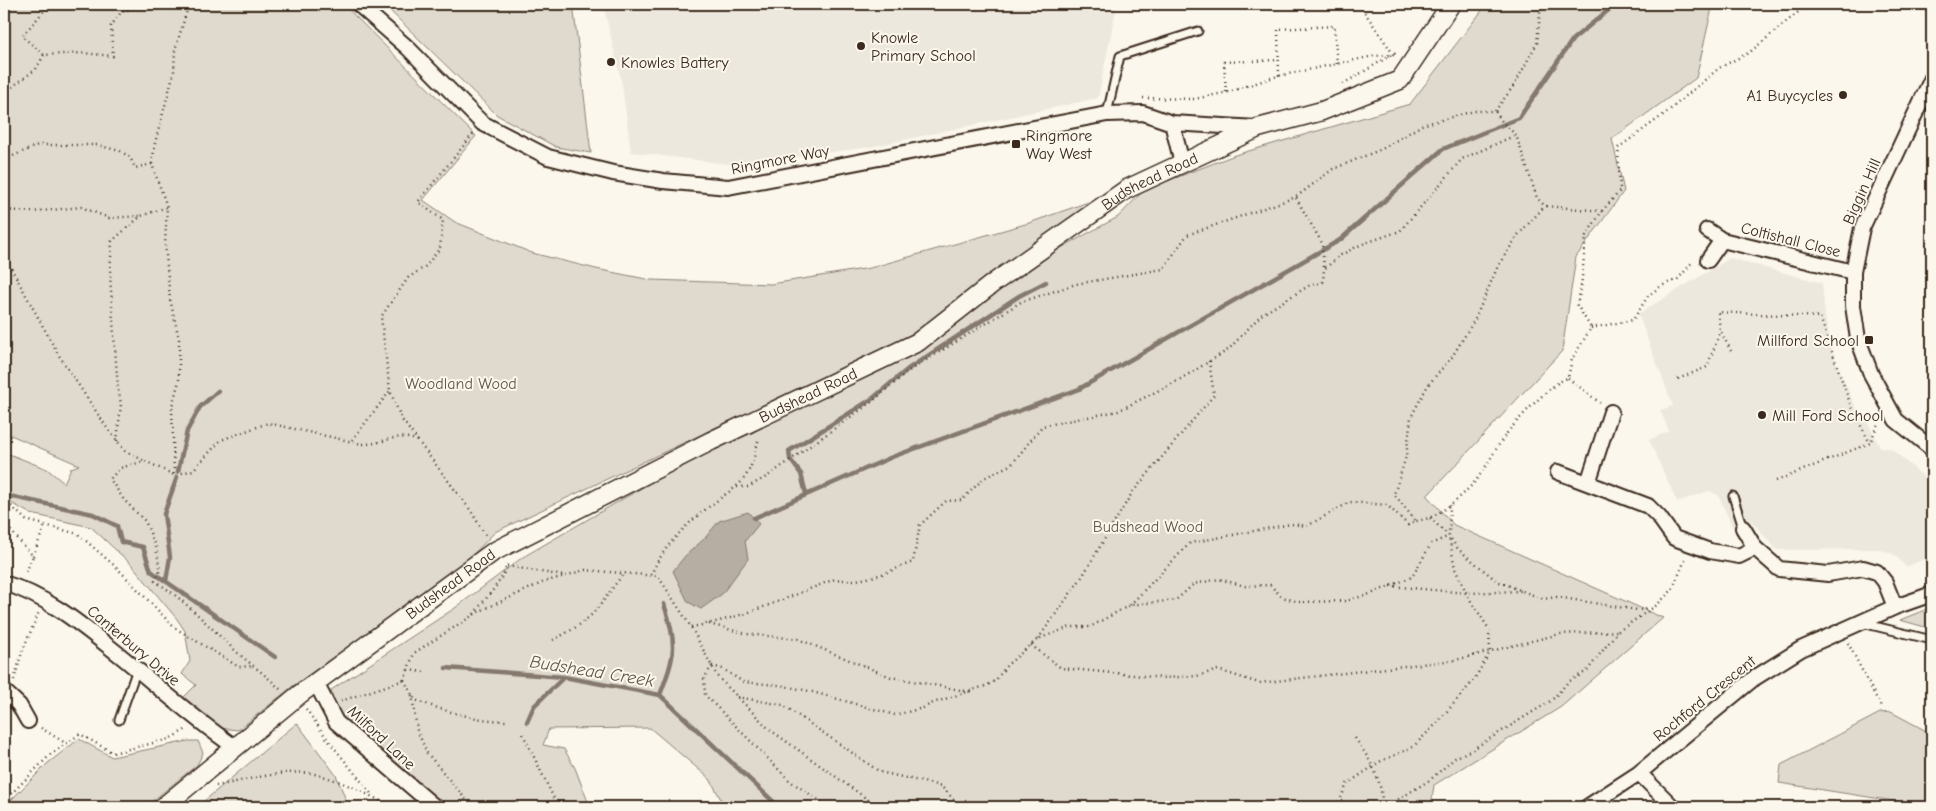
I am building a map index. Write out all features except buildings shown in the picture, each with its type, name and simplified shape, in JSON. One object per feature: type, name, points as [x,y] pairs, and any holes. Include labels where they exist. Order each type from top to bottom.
[{"type":"street","name":"Ringmore Way","points":[[358,4],[408,48],[482,123],[548,157],[612,173],[728,187],[1107,114],[1142,113],[1172,123],[1258,128]]},
{"type":"street","name":"Budshead Road","points":[[163,807],[295,698],[497,550],[918,342],[992,284],[1127,189],[1258,128],[1322,111],[1400,80],[1451,4]]},
{"type":"street","name":"Biggin Hill","points":[[1932,78],[1862,228],[1853,272],[1853,306],[1858,339],[1871,374],[1896,420],[1932,449]]},
{"type":"street","points":[[1172,123],[1182,163]]},
{"type":"street","name":"Coltishall Close","points":[[1707,230],[1722,240],[1853,272]]},
{"type":"street","name":"Coltishall Close","points":[[1708,260],[1722,240]]},
{"type":"street","points":[[1588,484],[1611,412]]},
{"type":"street","points":[[1558,472],[1648,506],[1659,517],[1674,538],[1710,551],[1740,556],[1754,548]]},
{"type":"street","points":[[1744,528],[1754,548],[1779,569],[1799,573],[1828,574],[1863,568],[1877,572],[1886,582],[1895,607]]},
{"type":"street","name":"Canterbury Drive","points":[[4,583],[20,588],[73,617],[137,668],[201,723],[235,747]]},
{"type":"street","name":"Rochford Crescent","points":[[1587,807],[1639,774],[1753,679],[1801,649],[1895,607],[1932,594]]},
{"type":"street","name":"Milford Lane","points":[[316,683],[329,704],[336,722],[435,807]]},
{"type":"street","points":[[8,695],[19,705],[28,721]]},
{"type":"street","points":[[1639,774],[1673,807]]},
{"type":"lane","points":[[1107,114],[1120,56],[1198,31]]},
{"type":"lane","points":[[1734,496],[1744,528]]},
{"type":"lane","points":[[1860,622],[1932,640]]},
{"type":"lane","points":[[119,720],[137,668]]},
{"type":"path","points":[[4,10],[11,4]]},
{"type":"path","points":[[50,4],[22,36],[44,55],[82,53],[113,56],[111,26],[122,11],[147,4]]},
{"type":"path","points":[[174,475],[172,406],[179,381],[179,339],[170,299],[165,244],[167,207],[152,164],[155,143],[174,72],[175,50],[189,4]]},
{"type":"path","points":[[1138,98],[1194,98],[1226,92],[1279,76],[1394,55],[1359,4]]},
{"type":"path","points":[[1496,111],[1515,84],[1537,44],[1541,4]]},
{"type":"path","points":[[1591,328],[1577,305],[1581,288],[1586,236],[1602,211],[1620,191],[1618,148],[1666,112],[1719,68],[1750,52],[1808,4]]},
{"type":"path","points":[[1279,76],[1278,30],[1334,26],[1337,64]]},
{"type":"path","points":[[4,93],[36,69],[44,55]]},
{"type":"path","points":[[1226,92],[1224,62],[1278,60]]},
{"type":"path","points":[[737,487],[748,487],[768,476],[873,401],[910,370],[1021,302],[1076,284],[1163,269],[1187,234],[1296,197],[1333,169],[1382,149],[1422,125],[1474,111],[1496,111]]},
{"type":"path","points":[[1496,111],[1503,123],[1516,135],[1537,198],[1545,206],[1602,211]]},
{"type":"path","points":[[474,615],[490,591],[504,578],[508,559],[497,550],[402,420],[390,391],[381,318],[408,278],[426,266],[440,248],[443,220],[418,202],[482,123]]},
{"type":"path","points":[[1324,269],[1341,255],[1360,245],[1400,231],[1462,159],[1516,135]]},
{"type":"path","points":[[4,160],[38,145],[97,145],[120,151],[130,157],[135,168],[152,164]]},
{"type":"path","points":[[6,192],[5,210],[32,212],[82,207],[109,218],[141,216],[167,207]]},
{"type":"path","points":[[691,627],[709,624],[760,609],[835,578],[847,581],[868,580],[913,562],[920,525],[946,501],[962,500],[984,478],[1012,464],[1042,426],[1118,411],[1180,380],[1228,350],[1261,316],[1310,285],[1324,282],[1322,243],[1296,197]]},
{"type":"path","points":[[1415,520],[1394,494],[1406,458],[1410,417],[1428,385],[1452,357],[1475,319],[1498,266],[1518,235],[1545,206]]},
{"type":"path","points":[[117,441],[121,404],[118,389],[112,302],[112,242],[141,216]]},
{"type":"path","points":[[4,255],[58,354],[117,441],[125,451],[174,475],[193,470],[221,440],[268,423],[352,440],[362,444],[378,445],[391,437],[408,437],[418,441]]},
{"type":"path","points":[[1568,378],[1572,359],[1591,328],[1633,320],[1648,296],[1661,286],[1678,279],[1691,264],[1708,260]]},
{"type":"path","points":[[1731,351],[1720,330],[1718,312],[1820,317],[1859,426],[1870,443]]},
{"type":"path","points":[[1678,378],[1707,367],[1720,330]]},
{"type":"path","points":[[712,666],[723,669],[743,682],[779,685],[809,691],[895,715],[972,692],[996,680],[1007,665],[1038,639],[1082,577],[1132,493],[1214,395],[1208,361]]},
{"type":"path","points":[[1568,378],[1611,412]]},
{"type":"path","points":[[1038,639],[1070,627],[1090,627],[1130,605],[1190,542],[1291,524],[1307,526],[1350,502],[1387,505],[1408,525],[1415,520],[1430,518],[1450,505],[1469,488],[1496,453],[1504,437],[1549,389],[1560,380],[1568,378]]},
{"type":"path","points":[[352,440],[390,391]]},
{"type":"path","points":[[1776,481],[1870,443],[1877,423],[1890,408]]},
{"type":"path","points":[[651,575],[657,560],[681,531],[737,487],[753,461],[763,417]]},
{"type":"path","points":[[145,461],[120,468],[110,479],[124,500],[145,521],[156,546],[160,570],[155,581],[179,596],[240,655],[295,698],[374,797]]},
{"type":"path","points":[[4,499],[26,520],[78,534],[116,567],[175,628],[239,667],[254,666]]},
{"type":"path","points":[[1337,807],[1347,784],[1373,766],[1413,747],[1474,680],[1490,652],[1489,629],[1466,593],[1455,569],[1450,536],[1450,505]]},
{"type":"path","points":[[1430,518],[1450,536],[1458,549],[1497,581],[1542,599],[1557,597],[1637,610],[1649,609]]},
{"type":"path","points":[[4,523],[33,556]]},
{"type":"path","points":[[20,588],[45,525]]},
{"type":"path","points":[[1130,605],[1176,600],[1194,584],[1219,579],[1246,586],[1270,585],[1282,597],[1299,602],[1346,601],[1373,593],[1412,577],[1431,544],[1450,536]]},
{"type":"path","points":[[1392,807],[1398,800],[1430,780],[1455,758],[1473,749],[1552,700],[1568,682],[1587,671],[1619,631],[1672,590],[1693,545]]},
{"type":"path","points":[[507,566],[565,576]]},
{"type":"path","points":[[509,721],[492,721],[446,711],[415,700],[404,680],[414,653],[474,615],[544,582],[585,570],[658,576],[691,627],[717,676],[769,729],[876,807]]},
{"type":"path","points":[[553,640],[573,630],[594,612],[612,586],[624,573]]},
{"type":"path","points":[[1387,586],[1466,593],[1523,591]]},
{"type":"path","points":[[709,624],[747,634],[798,640],[891,677],[972,692]]},
{"type":"path","points":[[8,695],[33,625]]},
{"type":"path","points":[[1031,645],[1061,668],[1164,678],[1197,676],[1218,670],[1259,683],[1455,660],[1560,634],[1619,631]]},
{"type":"path","points":[[1851,648],[1881,707]]},
{"type":"path","points":[[712,666],[704,678],[705,695],[790,781],[829,807]]},
{"type":"path","points":[[408,670],[425,672]]},
{"type":"path","points":[[329,704],[404,680]]},
{"type":"path","points":[[412,695],[417,730],[427,753],[472,807]]},
{"type":"path","points":[[737,697],[783,705],[880,772],[941,786],[961,807]]},
{"type":"path","points":[[28,721],[67,744]]},
{"type":"path","points":[[4,801],[50,755],[80,734],[113,754],[168,739],[201,723]]},
{"type":"path","points":[[523,734],[558,807]]},
{"type":"path","points":[[1355,738],[1373,766],[1382,790],[1382,807]]},
{"type":"path","points":[[215,786],[266,776],[308,773],[374,797],[390,807]]},
{"type":"shaded area","name":"Knowle Primary School","points":[[603,4],[1117,4],[1098,98],[870,147],[736,165],[631,152],[622,84]]},
{"type":"shaded area","name":"Mill Ford School","points":[[1730,258],[1822,283],[1825,317],[1834,357],[1855,406],[1866,419],[1880,447],[1892,449],[1932,484],[1932,554],[1929,557],[1906,567],[1895,555],[1878,549],[1777,550],[1751,521],[1734,530],[1718,495],[1709,491],[1677,502],[1649,440],[1669,431],[1660,410],[1673,406],[1638,314]]},
{"type":"shaded area","points":[[748,512],[759,524],[745,541],[748,559],[722,594],[701,609],[688,602],[673,571],[719,521]]},
{"type":"green space","name":"Woodland Wood","points":[[4,4],[343,4],[476,136],[423,200],[455,222],[532,253],[651,280],[771,284],[870,268],[1029,223],[1094,200],[946,312],[907,337],[495,532],[464,564],[293,686],[238,730],[220,728],[183,698],[196,685],[182,674],[190,661],[185,631],[132,565],[91,527],[31,514],[4,499],[4,452],[47,469],[64,483],[71,468],[79,465],[4,432]]},
{"type":"green space","points":[[383,4],[573,4],[591,153],[556,147],[497,115]]},
{"type":"green space","name":"Budshead Wood","points":[[1487,4],[1713,4],[1696,78],[1612,139],[1624,191],[1576,257],[1562,351],[1427,496],[1454,525],[1663,618],[1561,707],[1434,785],[1431,807],[725,807],[710,779],[650,728],[549,729],[543,745],[564,749],[575,768],[590,807],[444,807],[396,769],[351,727],[335,709],[331,690],[455,608],[523,557],[688,461],[754,432],[768,420],[839,389],[1020,270],[1118,217],[1144,190],[1235,155],[1410,104]]},
{"type":"green space","points":[[1932,607],[1932,629],[1900,620]]},
{"type":"green space","points":[[1891,712],[1932,734],[1932,807],[1779,783],[1781,765],[1880,713]]},
{"type":"green space","points":[[297,723],[336,775],[346,800],[338,807],[197,807]]},
{"type":"green space","points":[[79,739],[112,757],[188,741],[198,741],[203,753],[197,765],[145,807],[4,807],[48,763]]},
{"type":"waterway","points":[[754,518],[892,457],[1079,389],[1340,240],[1443,149],[1519,118],[1573,39],[1616,4]]},
{"type":"waterway","points":[[806,494],[801,474],[790,459],[789,451],[872,399],[908,369],[1019,296],[1046,282]]},
{"type":"waterway","points":[[178,471],[187,431],[200,407],[218,391]]},
{"type":"waterway","points":[[166,581],[170,557],[164,514],[177,477]]},
{"type":"waterway","name":"Budshead Creek","points":[[4,492],[9,496],[93,514],[117,526],[121,542],[143,547],[151,571],[275,657]]},
{"type":"waterway","points":[[660,695],[669,670],[673,650],[673,640],[664,604]]},
{"type":"waterway","name":"Budshead Creek","points":[[446,668],[564,677],[660,695],[779,807]]},
{"type":"waterway","points":[[527,722],[534,706],[564,677]]},
{"type":"place","name":"Knowle Primary School","points":[[861,46]]},
{"type":"place","name":"Knowles Battery","points":[[611,62]]},
{"type":"place","name":"A1 Buycycles","points":[[1843,95]]},
{"type":"place","name":"Ringmore Way West","points":[[1016,144]]},
{"type":"place","name":"Millford School","points":[[1869,340]]},
{"type":"place","name":"Mill Ford School","points":[[1762,415]]}]
